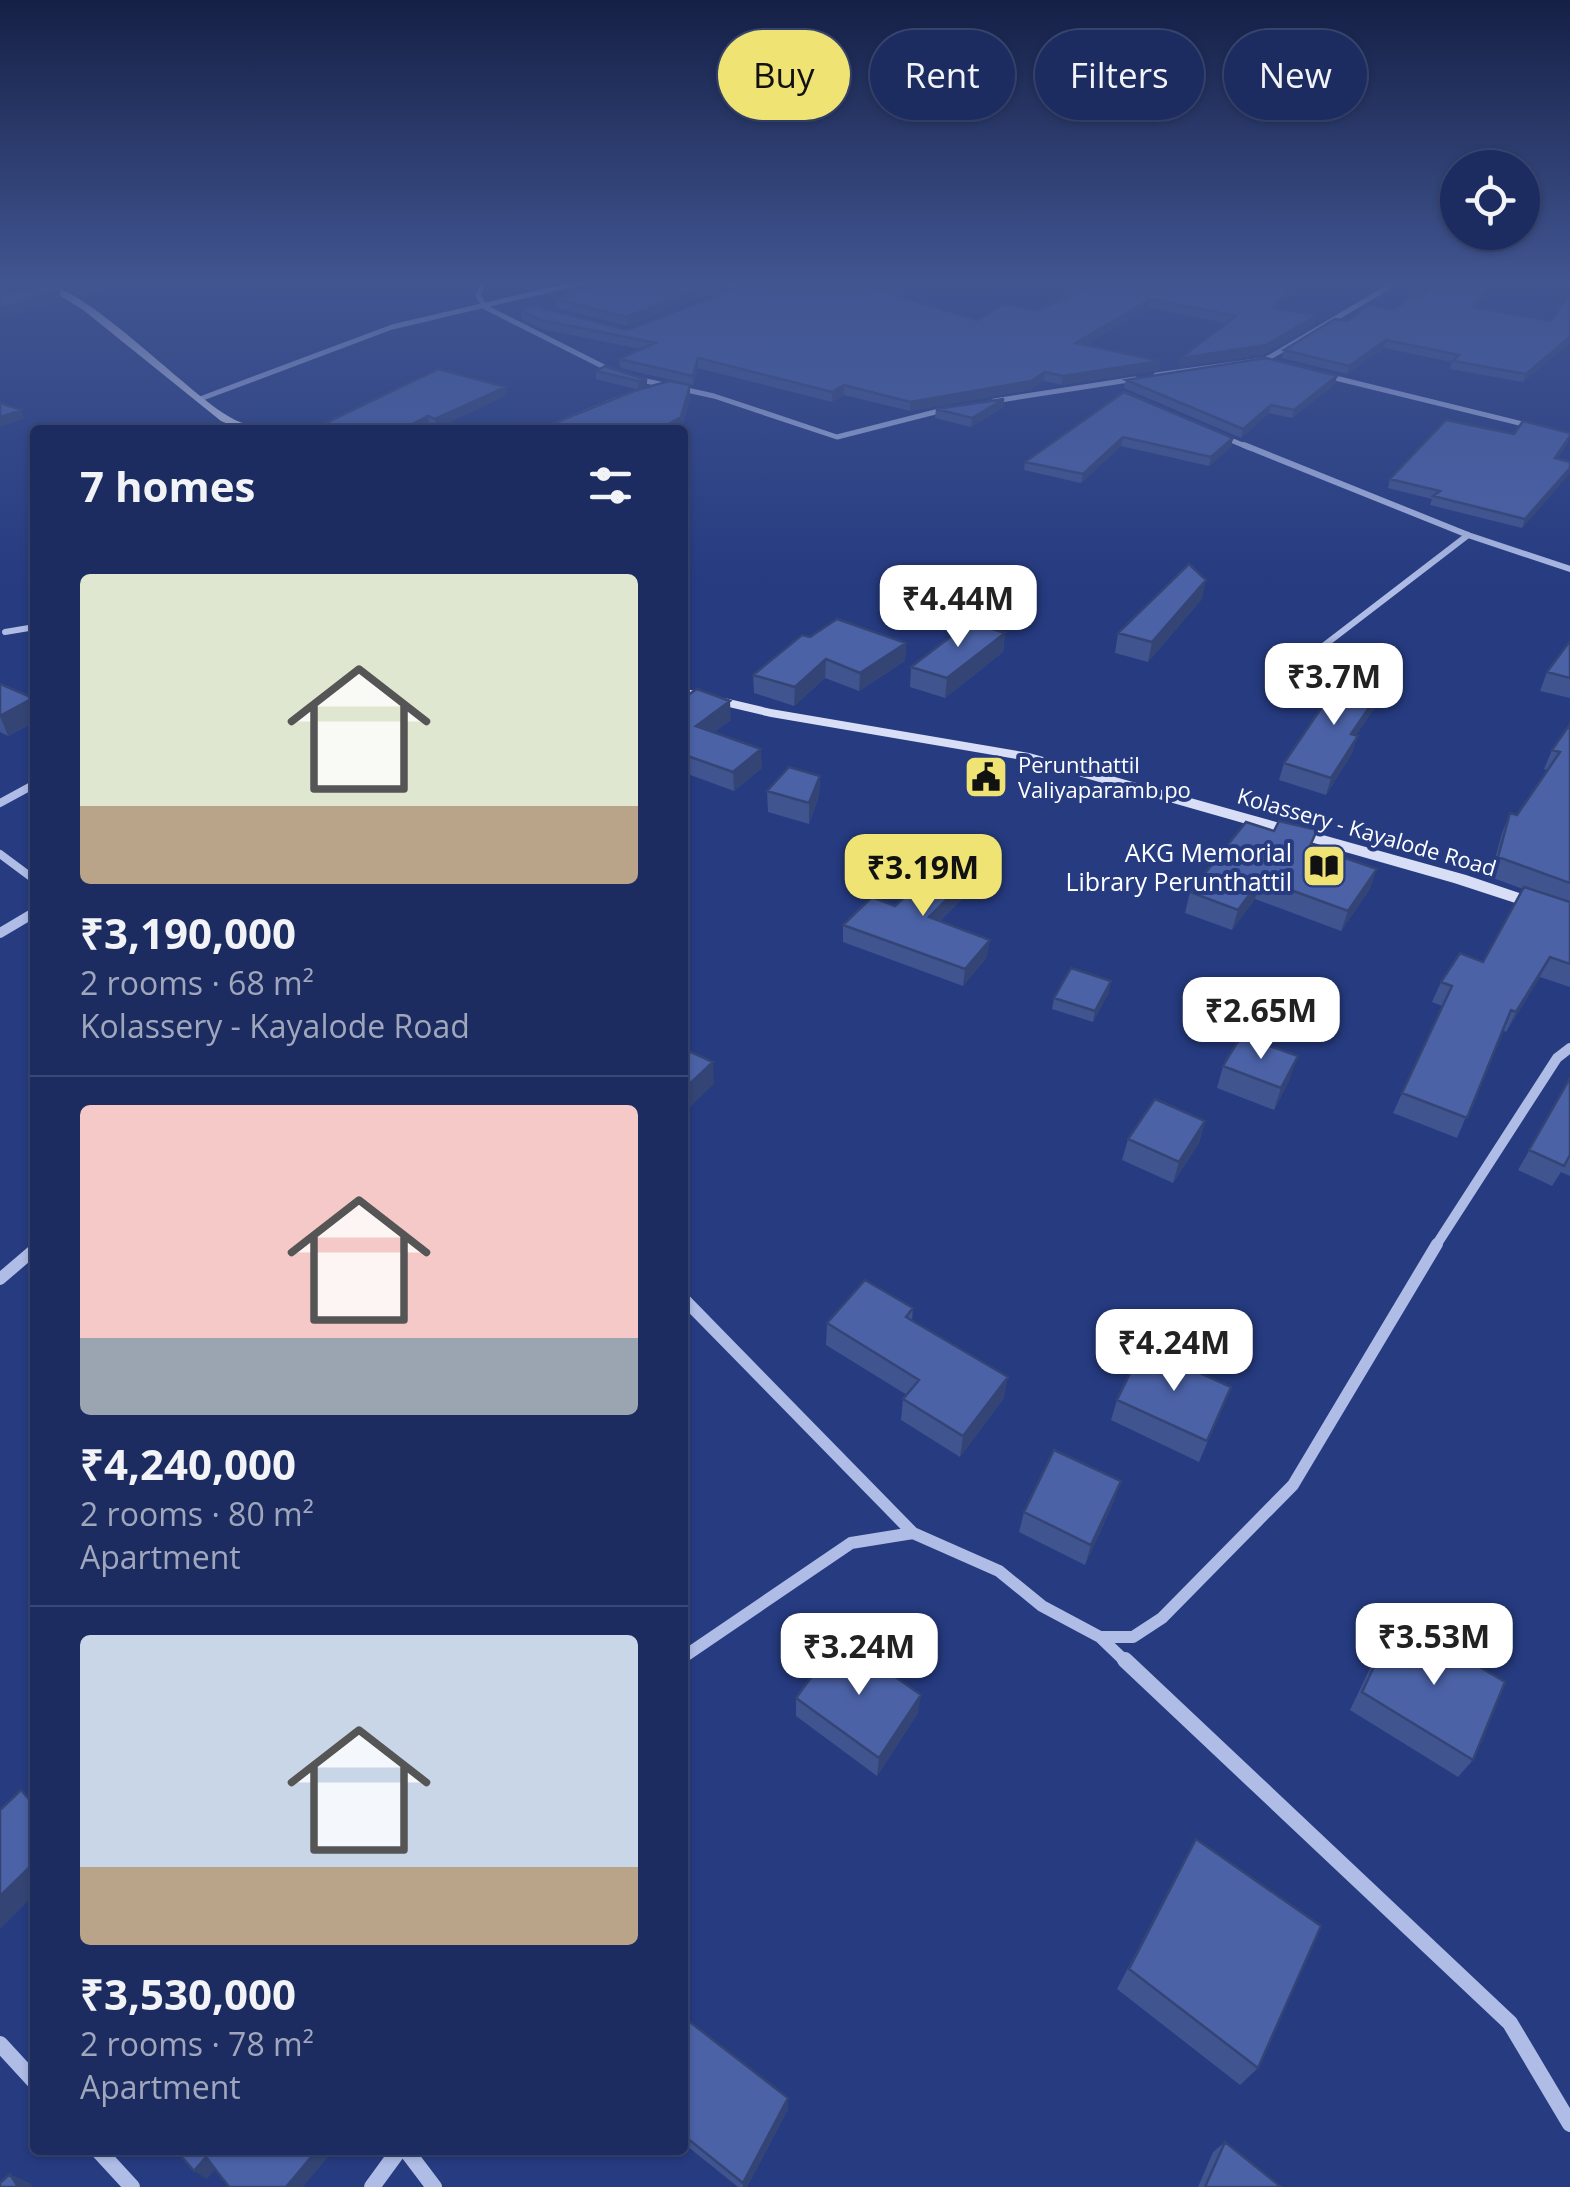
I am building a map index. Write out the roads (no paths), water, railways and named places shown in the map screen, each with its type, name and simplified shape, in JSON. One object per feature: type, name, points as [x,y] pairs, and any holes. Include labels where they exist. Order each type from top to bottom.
[{"type":"main road","points":[[181,384],[225,419],[239,425]]},
{"type":"main road","name":"Kolassery - Kayalode Road","points":[[688,693],[771,714],[1024,756],[1460,879],[1570,916]]},
{"type":"street","points":[[200,399],[240,384]]},
{"type":"street","points":[[655,384],[714,396],[836,437],[956,408]]},
{"type":"street","points":[[1101,384],[1118,393]]},
{"type":"street","points":[[975,404],[1101,384]]},
{"type":"street","points":[[1362,384],[1551,431]]},
{"type":"street","points":[[654,391],[683,391]]},
{"type":"street","points":[[565,422],[617,400]]},
{"type":"street","points":[[1216,434],[1468,535],[1570,569]]},
{"type":"street","points":[[1322,647],[1468,535]]},
{"type":"street","points":[[5,632],[30,627]]},
{"type":"street","points":[[0,803],[30,787]]},
{"type":"street","points":[[0,854],[30,876]]},
{"type":"street","points":[[0,933],[30,915]]},
{"type":"street","points":[[1100,1637],[1132,1636],[1162,1618],[1293,1486],[1485,1163],[1557,1058],[1570,1048]]},
{"type":"street","points":[[0,1279],[30,1253]]},
{"type":"street","points":[[688,1302],[913,1534],[998,1571],[1042,1606],[1100,1637],[1510,2023],[1570,2124]]},
{"type":"street","points":[[688,1654],[851,1542],[913,1534]]},
{"type":"street","points":[[0,2044],[30,2077]]},
{"type":"street","points":[[103,2155],[132,2187]]},
{"type":"street","points":[[372,2187],[398,2155]]},
{"type":"street","points":[[406,2155],[434,2187]]},
{"type":"place","name":"Perunthattil Valiyaparamb po","points":[[986,777]]},
{"type":"place","name":"AKG Memorial Library Perunthattil","points":[[1324,866]]}]
